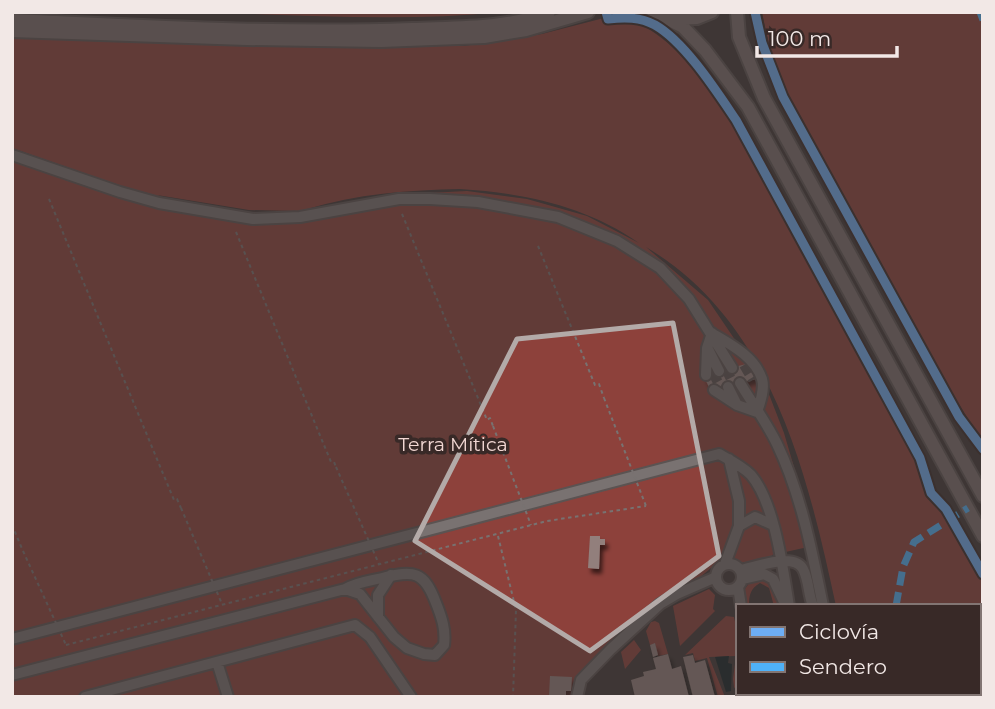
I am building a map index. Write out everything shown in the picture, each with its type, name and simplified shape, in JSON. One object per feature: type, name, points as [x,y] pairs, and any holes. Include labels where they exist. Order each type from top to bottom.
[{"type":"main road","points":[[12,20],[248,29],[381,30],[483,26],[524,20],[549,12]]},
{"type":"main road","points":[[12,31],[381,41],[484,37],[526,30],[589,12]]},
{"type":"main road","points":[[656,14],[677,20],[697,18],[712,12]]},
{"type":"main road","points":[[737,12],[739,37],[764,98],[983,496]]},
{"type":"main road","points":[[656,14],[683,27],[705,50],[748,107],[983,536]]},
{"type":"lane","points":[[12,155],[159,203],[253,219],[300,217],[399,199],[478,202],[558,217],[617,241],[660,268],[690,299],[725,370]]},
{"type":"lane","points":[[710,341],[723,340],[750,359],[762,380],[753,405]]},
{"type":"lane","points":[[723,340],[725,370]]},
{"type":"lane","points":[[710,341],[706,361],[725,370]]},
{"type":"lane","points":[[725,370],[734,347]]},
{"type":"lane","points":[[733,386],[753,405]]},
{"type":"lane","points":[[733,386],[753,405]]},
{"type":"lane","points":[[733,386],[753,405],[776,442],[790,475],[811,545],[823,604]]},
{"type":"lane","points":[[724,457],[739,501],[739,526],[725,564],[718,569],[716,577],[719,585],[726,590],[740,578],[782,561],[796,562],[802,566],[812,604]]},
{"type":"lane","points":[[12,639],[724,457],[740,466],[762,489],[782,561],[784,604]]},
{"type":"lane","points":[[739,526],[755,517],[773,525]]},
{"type":"lane","points":[[725,564],[734,564],[740,578],[741,604]]},
{"type":"lane","points":[[12,675],[345,589],[355,583],[408,572],[426,581],[444,622],[444,645],[435,654],[424,654],[407,648],[394,637],[360,594],[345,589]]},
{"type":"lane","points":[[740,578],[764,573],[773,579],[784,604]]},
{"type":"lane","points":[[378,618],[378,595],[391,575]]},
{"type":"lane","points":[[577,697],[581,680],[660,604],[716,577]]},
{"type":"lane","points":[[85,697],[355,625],[370,637],[411,697]]},
{"type":"lane","points":[[217,662],[228,697]]},
{"type":"path","points":[[49,199],[174,500],[177,499],[222,604]]},
{"type":"path","points":[[402,214],[487,420],[490,418],[494,426],[531,525]]},
{"type":"path","points":[[236,232],[331,462],[337,467],[379,564]]},
{"type":"path","points":[[12,524],[66,645],[531,525],[646,506],[599,384],[595,385],[538,246]]},
{"type":"path","points":[[498,535],[516,610],[513,697]]},
{"type":"highlighted area","points":[[673,323],[719,556],[590,651],[415,541],[517,339]]},
{"type":"green space","points":[[188,12],[501,12],[423,17],[345,17]]},
{"type":"green space","points":[[762,12],[983,12],[983,441],[936,367],[804,129],[778,72]]},
{"type":"green space","name":"Terra Mítica","points":[[604,18],[608,24],[629,21],[650,30],[672,47],[694,70],[731,121],[755,161],[915,454],[932,498],[945,512],[983,578],[983,697],[851,697],[981,695],[981,604],[836,604],[812,504],[796,453],[777,404],[754,358],[725,316],[689,278],[646,247],[708,300],[765,384],[784,433],[817,545],[772,555],[751,564],[742,562],[711,568],[699,578],[664,596],[578,675],[571,697],[12,697],[12,149],[98,178],[12,148],[12,37],[345,46],[464,46],[542,34]],"holes":[[[460,189],[508,194],[576,211],[619,230],[639,243],[587,216],[527,199],[467,191],[388,195],[307,209],[344,200],[421,190]],[[157,195],[249,210],[299,211],[267,213],[228,210],[188,204]]]},
{"type":"green space","points":[[752,579],[767,579],[774,586],[778,604],[773,604],[769,588],[760,583],[751,593],[749,604],[744,604],[742,593]]},
{"type":"green space","points":[[709,589],[715,595],[715,611],[680,646],[673,606]]},
{"type":"green space","points":[[726,616],[734,617],[736,656],[709,657],[725,697],[718,697],[707,658],[695,661],[693,653],[685,655]]},
{"type":"green space","points":[[651,622],[659,623],[668,654],[658,656],[655,644],[650,645],[646,631]]},
{"type":"green space","points":[[634,640],[641,650],[625,669],[621,652]]},
{"type":"green space","points":[[736,656],[736,690],[733,679]]},
{"type":"shaded area","points":[[729,656],[728,663],[732,664],[731,691],[726,692],[715,657]]},
{"type":"building","points":[[750,363],[759,378],[711,391],[703,375]]},
{"type":"building","points":[[590,536],[605,539],[605,545],[600,545],[599,569],[588,568]]},
{"type":"building","points":[[981,640],[983,644],[983,683],[981,680]]},
{"type":"building","points":[[655,643],[658,655],[653,657],[650,645]]},
{"type":"building","points":[[668,654],[672,669],[681,666],[689,697],[635,697],[631,680],[644,676],[643,672],[656,669],[653,658]]},
{"type":"building","points":[[693,655],[695,663],[705,660],[715,697],[693,697],[683,657]]},
{"type":"building","points":[[550,676],[572,677],[571,691],[566,691],[566,697],[549,697]]},
{"type":"tunnel","points":[[744,365],[753,380]]},
{"type":"tunnel","points":[[726,369],[734,385]]},
{"type":"tunnel","points":[[713,373],[721,388]]},
{"type":"marked path","points":[[980,12],[983,20]]},
{"type":"marked path","points":[[896,604],[903,567],[914,542],[968,508]]},
{"type":"cycle path","points":[[606,12],[608,19],[644,20],[666,33],[700,68],[720,96],[736,120],[920,458],[931,493],[946,509],[983,574]]},
{"type":"cycle path","points":[[755,12],[762,43],[783,97],[959,417],[983,449]]}]
